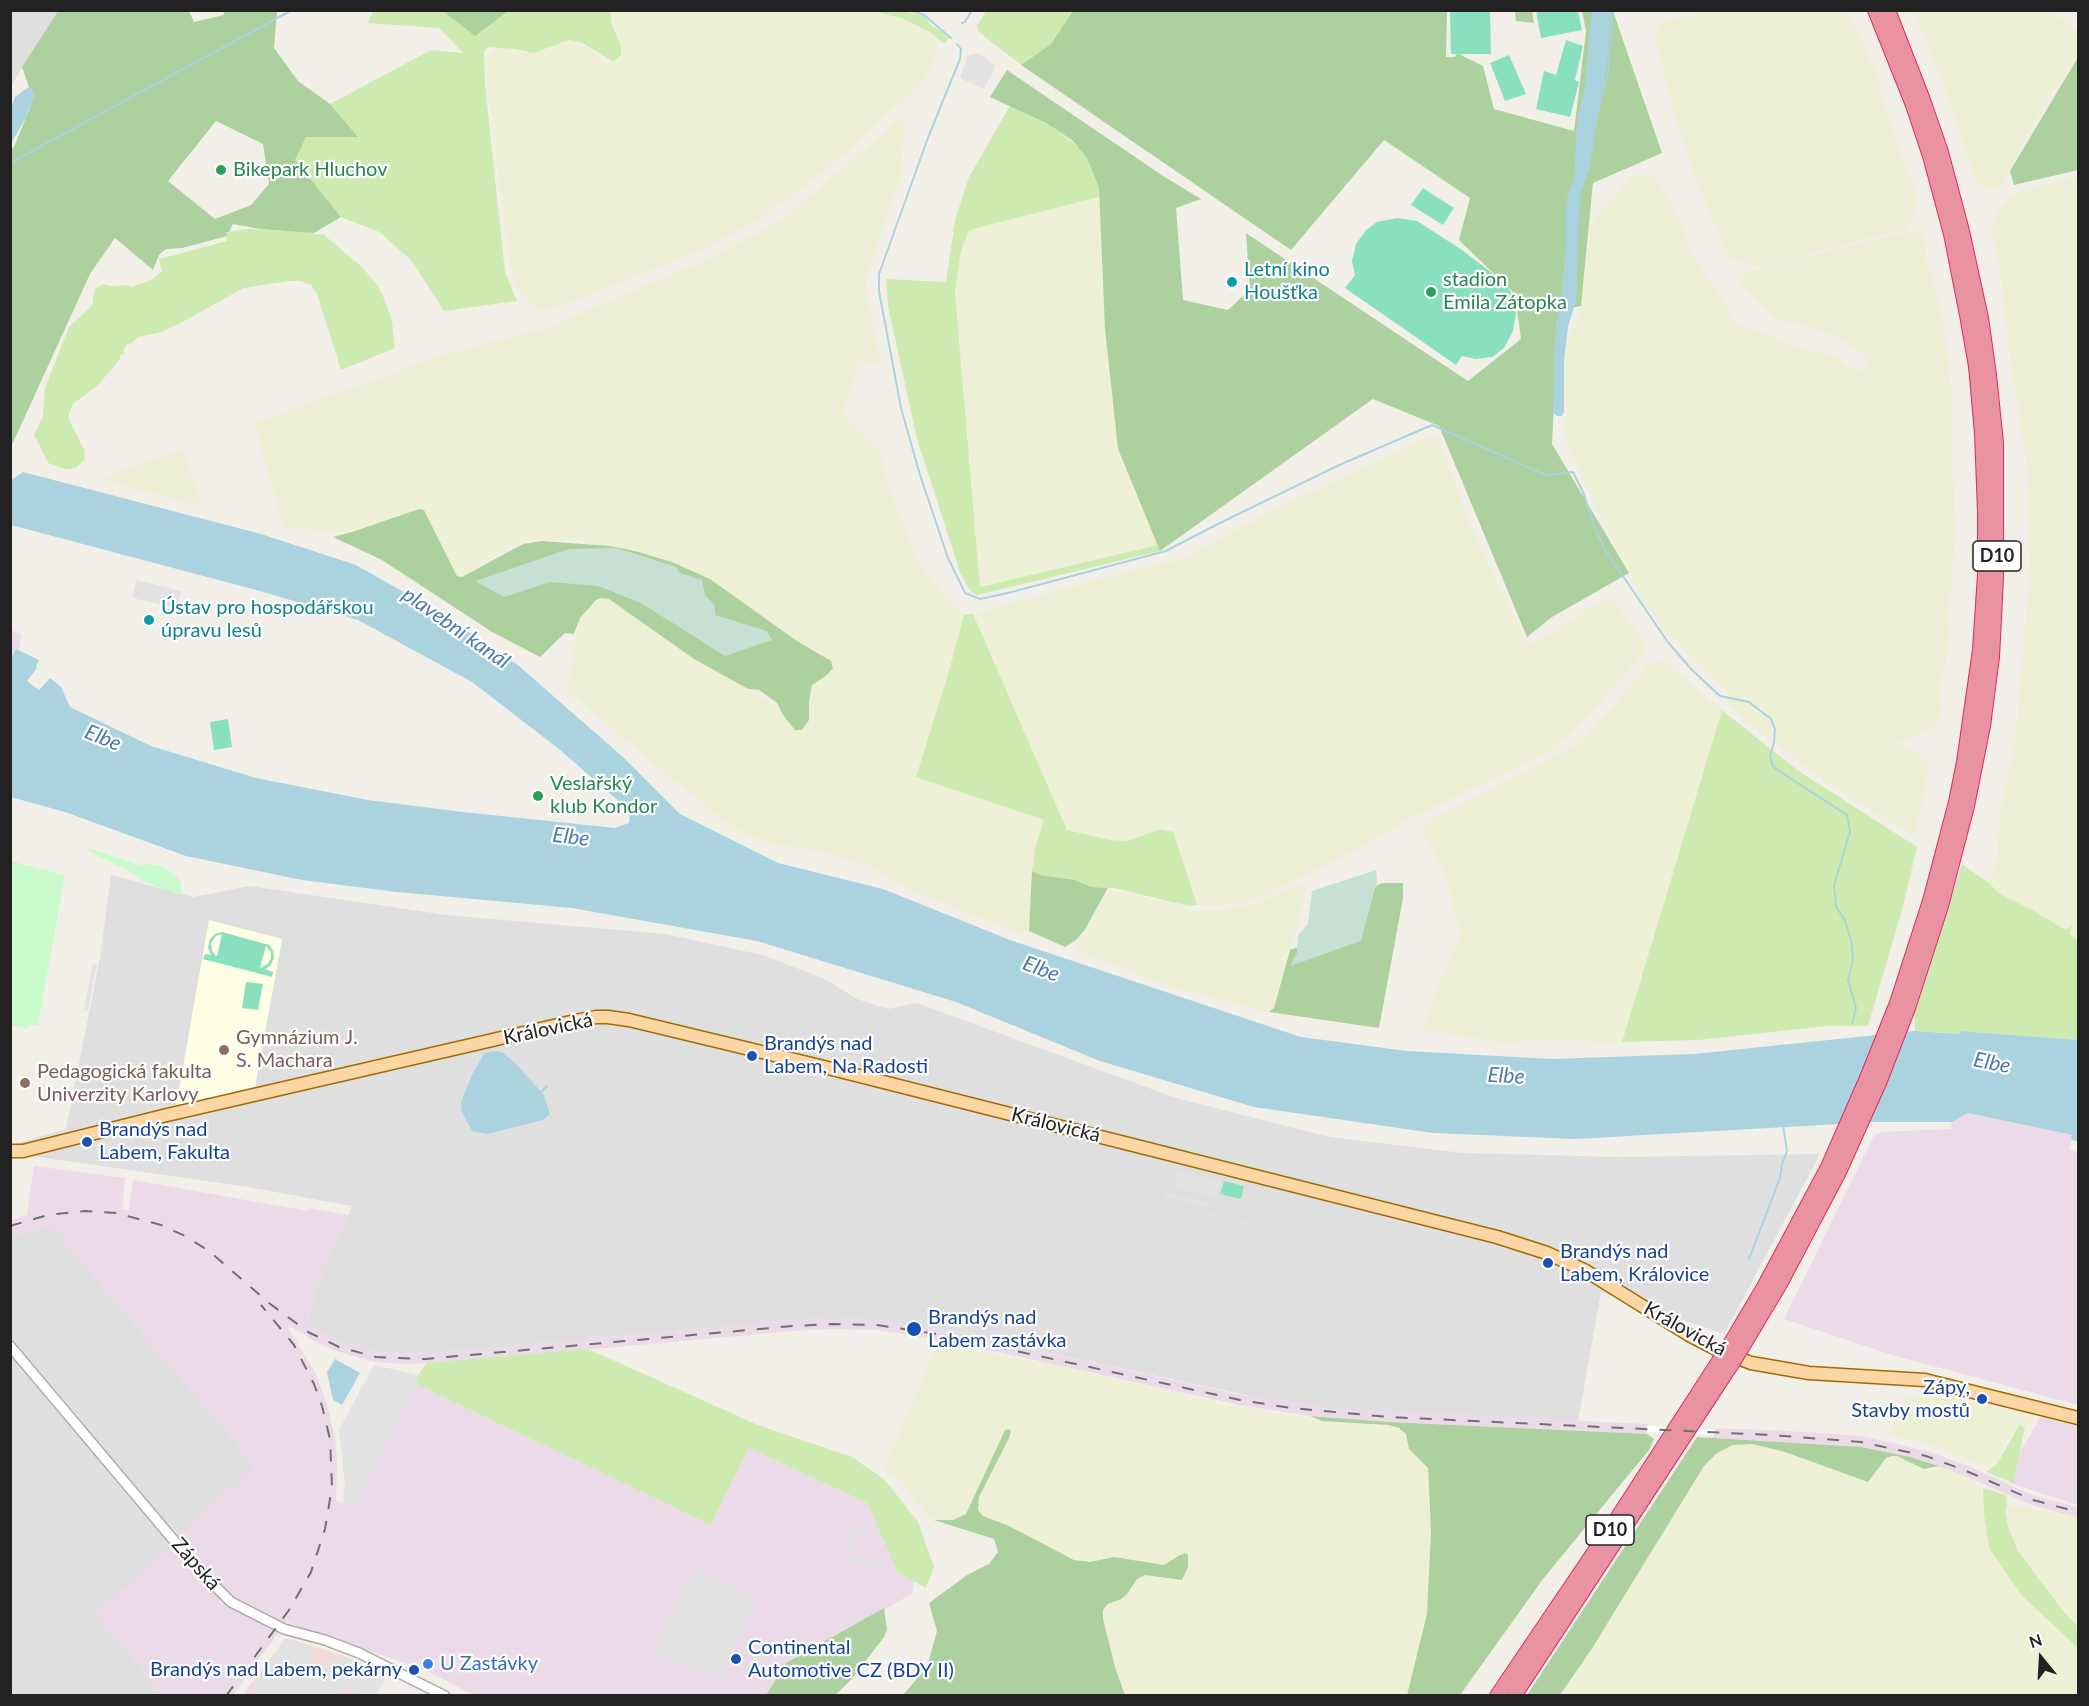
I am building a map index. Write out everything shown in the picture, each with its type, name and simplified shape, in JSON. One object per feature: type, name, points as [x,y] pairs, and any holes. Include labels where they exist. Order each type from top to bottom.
[{"type":"highway","name":"D10","points":[[1875,10],[1913,105],[1957,233]]},
{"type":"highway","name":"D10","points":[[1497,1695],[1780,1284],[1834,1169],[1879,1083],[1908,1008],[1938,917],[1952,844],[1983,726],[1992,657],[1996,578],[1996,443],[1989,375],[1941,152],[1888,10]]},
{"type":"highway","name":"D10","points":[[1514,1695],[1725,1363]]},
{"type":"main road","name":"Královická","points":[[10,1151],[23,1151],[167,1115],[575,1021],[596,1017],[618,1019],[835,1070],[1497,1237],[1547,1253],[1577,1266],[1689,1335],[1720,1351],[1751,1363],[1809,1373],[1925,1380],[2079,1418]]},
{"type":"street","name":"Zápská","points":[[10,1346],[198,1569],[231,1602],[284,1629],[333,1643],[366,1656],[446,1695]]},
{"type":"shaded area","points":[[610,10],[868,11],[904,19],[922,29],[932,35],[937,50],[932,66],[922,82],[847,152],[796,193],[753,223],[707,247],[544,312],[536,308],[525,295],[516,289],[514,283],[503,214],[485,65],[488,57],[497,48],[536,53],[569,40],[578,42],[607,63],[613,62],[621,55],[621,46],[612,25]]},
{"type":"shaded area","points":[[11,11],[58,11],[11,86]]},
{"type":"shaded area","points":[[1701,11],[1848,11],[1877,74],[1883,99],[1916,195],[1916,209],[1906,230],[1759,267],[1729,257],[1700,190],[1682,138],[1656,40],[1658,28],[1663,21],[1701,14]]},
{"type":"shaded area","points":[[1914,11],[2050,11],[2078,30],[2078,54],[2029,130],[2003,186],[1985,188],[1977,184],[1932,53]]},
{"type":"shaded area","points":[[978,53],[996,66],[984,89],[960,78],[968,55]]},
{"type":"shaded area","points":[[900,117],[904,121],[901,178],[867,273],[865,300],[872,316],[880,362],[876,365],[861,359],[858,361],[848,398],[841,412],[879,451],[889,487],[917,561],[964,615],[916,777],[1044,820],[1033,862],[1029,931],[1019,933],[909,890],[871,866],[820,851],[769,843],[746,834],[723,820],[567,690],[580,618],[596,600],[601,598],[609,599],[691,657],[776,706],[790,726],[810,715],[809,702],[812,685],[831,672],[833,666],[828,657],[797,641],[710,579],[672,562],[635,551],[568,540],[527,540],[502,552],[462,577],[457,576],[431,522],[419,509],[351,532],[284,527],[254,423],[440,356],[546,328],[715,256],[780,221]]},
{"type":"shaded area","points":[[1650,175],[1657,181],[1678,216],[1694,259],[1716,289],[1735,323],[1786,343],[1839,358],[1846,366],[1860,372],[1864,369],[1868,359],[1860,351],[1830,334],[1775,318],[1740,286],[1739,280],[1748,272],[1768,266],[1906,232],[1916,230],[1924,235],[1927,248],[1925,261],[1932,273],[1935,286],[1945,335],[1951,386],[1955,532],[1951,595],[1947,611],[1949,631],[1945,666],[1938,686],[1941,705],[1937,726],[1898,742],[1930,762],[1915,836],[1844,794],[1724,703],[1727,691],[1668,635],[1656,619],[1640,594],[1585,486],[1564,433],[1564,361],[1570,332],[1579,317],[1591,224],[1632,176]]},
{"type":"shaded area","points":[[2078,176],[2078,940],[2070,934],[2068,929],[2064,929],[2000,894],[1989,883],[1998,852],[1999,820],[2016,736],[2030,566],[2027,468],[2000,271],[1992,229],[1998,210],[2013,196],[2048,183]]},
{"type":"shaded area","points":[[1099,197],[1105,329],[1119,456],[1158,545],[980,588],[955,293],[961,250],[968,230]]},
{"type":"shaded area","points":[[1432,435],[1437,437],[1467,517],[1527,645],[1552,633],[1606,597],[1612,600],[1643,639],[1645,644],[1641,655],[1589,715],[1569,736],[1547,752],[1403,822],[1366,845],[1265,896],[1243,903],[1218,906],[1197,905],[1171,827],[1179,822],[1128,841],[1110,840],[1067,830],[973,614],[1180,560],[1274,510]]},
{"type":"shaded area","points":[[183,450],[201,506],[105,481],[106,478],[120,471]]},
{"type":"shaded area","points":[[617,548],[676,567],[680,573],[702,580],[705,595],[715,605],[715,615],[767,631],[772,640],[725,656],[641,603],[598,586],[550,582],[504,597],[475,581],[569,549]]},
{"type":"shaded area","points":[[136,580],[181,591],[177,608],[132,598]]},
{"type":"shaded area","points":[[11,630],[21,634],[19,651],[16,649],[11,661]]},
{"type":"shaded area","points":[[1664,660],[1722,710],[1621,1043],[1546,1039],[1507,1043],[1425,1030],[1425,1021],[1430,1006],[1461,934],[1445,873],[1423,833],[1423,827],[1435,818],[1580,743],[1648,666]]},
{"type":"shaded area","points":[[1376,870],[1377,881],[1361,941],[1290,966],[1297,953],[1298,935],[1308,924],[1312,891]]},
{"type":"shaded area","points":[[111,875],[193,897],[250,886],[446,915],[665,934],[763,955],[825,979],[857,999],[888,1009],[917,1003],[1176,1098],[1330,1137],[1463,1153],[1618,1157],[1820,1154],[1724,1334],[1601,1292],[1578,1421],[1356,1410],[1273,1401],[944,1330],[877,1320],[793,1320],[425,1354],[377,1352],[341,1342],[307,1325],[315,1290],[352,1206],[248,1187],[11,1153],[11,1145],[66,1129],[100,958]]},
{"type":"shaded area","points":[[1303,883],[1306,889],[1295,935],[1274,1008],[1269,1012],[1167,985],[1084,954],[1075,948],[1094,918],[1103,897],[1111,889],[1197,911],[1219,911],[1254,904]]},
{"type":"shaded area","name":"Gymnázium J. S. Machara","points":[[209,920],[282,939],[255,1087],[176,1106]]},
{"type":"shaded area","points":[[97,963],[88,1010],[84,1012],[92,965]]},
{"type":"shaded area","points":[[1968,1113],[2072,1135],[2069,1150],[2078,1152],[2078,1405],[1892,1355],[1784,1319],[1873,1137],[1881,1132],[1951,1129],[1952,1122]]},
{"type":"shaded area","points":[[34,1166],[125,1178],[122,1209],[129,1211],[133,1180],[308,1211],[309,1208],[348,1215],[315,1290],[307,1325],[341,1342],[377,1352],[425,1354],[793,1320],[877,1320],[944,1330],[1241,1395],[1311,1405],[1390,1412],[1862,1436],[1927,1451],[1966,1465],[2035,1496],[2078,1507],[2078,1518],[2032,1505],[1924,1461],[1861,1447],[1714,1438],[1714,1435],[1389,1422],[1310,1416],[1239,1405],[942,1340],[876,1330],[794,1331],[451,1362],[404,1364],[375,1362],[348,1355],[319,1344],[290,1326],[288,1328],[315,1372],[327,1404],[335,1438],[336,1501],[357,1505],[416,1384],[711,1525],[749,1448],[867,1503],[898,1573],[914,1581],[912,1594],[786,1663],[766,1695],[474,1695],[425,1670],[286,1622],[233,1695],[163,1695],[95,1614],[181,1538],[208,1509],[255,1466],[51,1226],[11,1238],[10,1221],[27,1215]]},
{"type":"shaded area","points":[[1177,1170],[1221,1181],[1216,1199],[1173,1188]]},
{"type":"shaded area","points":[[1166,1192],[1209,1203],[1208,1208],[1165,1197]]},
{"type":"shaded area","points":[[1155,1199],[1247,1222],[1263,1234],[1277,1238],[1276,1240],[1261,1236],[1246,1224],[1155,1201]]},
{"type":"shaded area","points":[[51,1226],[255,1466],[208,1509],[181,1538],[95,1614],[163,1695],[11,1696],[11,1238]]},
{"type":"shaded area","points":[[941,1345],[1055,1365],[1238,1407],[1322,1421],[1388,1425],[1403,1430],[1409,1449],[1428,1468],[1431,1531],[1427,1614],[1407,1695],[1125,1695],[1115,1667],[1103,1619],[1103,1610],[1108,1604],[1121,1599],[1137,1579],[1146,1575],[1175,1580],[1180,1555],[1165,1565],[1114,1557],[1090,1562],[1074,1560],[1009,1526],[983,1516],[978,1510],[979,1497],[976,1492],[966,1514],[953,1520],[929,1518],[900,1480],[888,1472],[885,1466],[935,1350]]},
{"type":"shaded area","points":[[374,1365],[418,1375],[416,1384],[357,1505],[353,1505],[343,1502],[345,1482],[339,1430]]},
{"type":"shaded area","points":[[1907,1396],[1957,1399],[2036,1417],[2026,1428],[2019,1425],[2014,1427],[1997,1462],[1993,1467],[1987,1469],[1934,1445],[1890,1434]]},
{"type":"shaded area","points":[[2042,1415],[2078,1425],[2078,1505],[2009,1483],[2017,1457]]},
{"type":"shaded area","points":[[1752,1444],[1785,1452],[1868,1482],[1886,1458],[1892,1456],[1897,1456],[1924,1469],[1940,1467],[1976,1481],[1983,1491],[1989,1548],[2022,1596],[2078,1648],[2078,1695],[1560,1696],[1591,1650],[1704,1466],[1717,1453],[1733,1445]]},
{"type":"shaded area","points":[[2013,1505],[2078,1517],[2078,1627],[2018,1551],[2008,1527],[2005,1511]]},
{"type":"shaded area","points":[[857,1528],[864,1531],[853,1554],[846,1550]]},
{"type":"shaded area","points":[[853,1554],[879,1567],[877,1573],[850,1559]]},
{"type":"shaded area","points":[[696,1568],[758,1600],[720,1679],[692,1665],[689,1670],[653,1653]]},
{"type":"shaded area","points":[[286,1638],[344,1656],[387,1675],[376,1695],[247,1696],[245,1692]]},
{"type":"shaded area","points":[[292,1639],[302,1643],[302,1646],[305,1645],[312,1656],[308,1659],[317,1674],[320,1673],[318,1669],[338,1657],[342,1660],[344,1656],[380,1671],[378,1677],[384,1680],[376,1695],[356,1695],[350,1686],[334,1695],[257,1695],[252,1688],[253,1685],[284,1641],[290,1644]]},
{"type":"shaded area","points":[[772,1650],[770,1656],[739,1675],[743,1668]]},
{"type":"green space","points":[[58,11],[189,11],[194,22],[224,15],[224,11],[277,11],[274,48],[298,81],[330,104],[358,137],[306,137],[295,160],[341,217],[314,233],[260,229],[233,224],[229,232],[226,232],[227,236],[182,248],[166,249],[159,255],[153,270],[115,238],[90,274],[11,447],[11,149],[14,147],[35,95],[29,87],[22,67]],"holes":[[[216,121],[263,144],[269,184],[251,205],[215,219],[168,181]]]},
{"type":"green space","points":[[373,11],[610,11],[612,25],[621,46],[621,55],[613,62],[583,43],[569,40],[534,53],[488,47],[484,52],[485,85],[505,272],[517,301],[444,311],[411,260],[379,232],[341,217],[294,160],[306,137],[357,137],[330,104],[431,50],[463,53],[439,28],[368,23]]},
{"type":"green space","points":[[443,11],[508,11],[475,36]]},
{"type":"green space","points":[[872,11],[904,11],[924,16],[932,26],[950,36],[944,44],[928,31],[904,19]]},
{"type":"green space","points":[[986,11],[1073,11],[1051,44],[1021,65],[979,32],[977,26]]},
{"type":"green space","points":[[1073,11],[1447,11],[1446,57],[1455,57],[1457,53],[1483,66],[1494,109],[1574,131],[1586,31],[1582,11],[1613,11],[1662,153],[1593,183],[1581,306],[1559,310],[1552,444],[1629,573],[1552,617],[1527,637],[1439,426],[1373,399],[1160,551],[1118,449],[1105,329],[1099,188],[1087,158],[1073,141],[1046,123],[990,97],[1007,70],[1163,176],[1201,199],[1176,208],[1183,300],[1228,310],[1250,289],[1246,233],[1468,381],[1521,339],[1515,294],[1459,240],[1470,198],[1384,140],[1291,250],[1021,65],[1051,44]]},
{"type":"green space","points":[[1450,11],[1490,11],[1491,54],[1451,54]]},
{"type":"green space","points":[[1515,11],[1532,11],[1534,23],[1516,21]]},
{"type":"green space","points":[[1536,11],[1578,11],[1582,30],[1541,38]]},
{"type":"green space","points":[[1566,40],[1583,46],[1575,80],[1579,82],[1570,117],[1536,109],[1544,71],[1556,75]]},
{"type":"green space","points":[[1509,55],[1526,94],[1505,101],[1490,63]]},
{"type":"green space","points":[[2078,57],[2078,170],[2014,185],[2010,171]]},
{"type":"green space","points":[[1010,106],[1046,123],[1079,147],[1087,158],[1100,195],[969,230],[961,250],[955,293],[980,587],[1158,545],[1160,551],[977,595],[970,591],[960,572],[917,439],[888,306],[886,279],[946,282],[955,220],[969,177]]},
{"type":"green space","points":[[1423,188],[1454,208],[1443,225],[1411,205]]},
{"type":"green space","name":"stadion Emila Zátopka","points":[[1397,218],[1417,221],[1462,250],[1505,283],[1514,297],[1516,314],[1513,331],[1504,348],[1492,357],[1476,359],[1462,356],[1456,365],[1345,288],[1355,275],[1352,261],[1356,244],[1366,230],[1377,222]]},
{"type":"green space","points":[[247,229],[324,235],[361,266],[375,282],[392,321],[395,348],[341,370],[317,294],[311,285],[300,281],[289,281],[244,288],[175,326],[138,337],[126,345],[123,351],[125,353],[120,356],[120,359],[98,385],[73,404],[69,413],[69,420],[84,449],[85,459],[77,467],[71,469],[48,463],[34,435],[43,417],[45,388],[69,327],[93,305],[95,289],[103,284],[131,287],[153,279],[162,271],[159,259],[227,241],[226,232]]},
{"type":"green space","points":[[419,509],[424,510],[457,576],[462,577],[523,544],[542,541],[610,546],[635,551],[672,562],[710,579],[797,641],[831,661],[833,668],[812,685],[809,720],[802,730],[795,730],[777,703],[759,690],[748,689],[694,659],[609,599],[596,600],[580,618],[574,634],[565,633],[540,657],[492,632],[382,560],[333,537]]},
{"type":"green space","points":[[973,614],[1067,830],[1110,840],[1128,841],[1160,829],[1173,832],[1197,905],[1189,906],[1114,888],[1092,887],[1075,880],[1039,875],[1032,871],[1035,849],[1044,820],[916,777],[964,615]]},
{"type":"green space","points":[[1722,710],[1797,770],[1917,847],[1902,910],[1868,1026],[1828,1026],[1698,1040],[1622,1042]]},
{"type":"green space","points":[[228,719],[232,747],[214,750],[210,722]]},
{"type":"green space","points":[[89,848],[139,865],[162,866],[177,876],[181,884],[181,892],[177,894],[142,881],[135,874],[88,851]]},
{"type":"green space","points":[[10,861],[65,875],[38,1025],[28,1025],[28,1029],[11,1025]]},
{"type":"green space","points":[[1962,864],[1989,883],[2000,894],[2064,929],[2072,925],[2070,934],[2078,940],[2078,1040],[1961,1031],[1958,1034],[1915,1031],[1914,1016]]},
{"type":"green space","points":[[1032,871],[1040,875],[1075,880],[1092,887],[1108,888],[1084,931],[1065,947],[1029,931]]},
{"type":"green space","points":[[1382,883],[1403,883],[1403,898],[1379,1028],[1269,1012],[1274,1008],[1290,950],[1333,935],[1364,892]]},
{"type":"green space","points":[[222,932],[269,945],[274,958],[270,966],[265,969],[273,972],[272,977],[203,959],[205,954],[211,955],[208,947],[210,939]],"holes":[[[222,934],[217,956],[216,956],[212,951],[211,943],[216,936]],[[266,946],[271,952],[271,958],[268,964],[260,968]]]},
{"type":"green space","points":[[246,982],[263,984],[258,1010],[242,1008]]},
{"type":"green space","points":[[1224,1181],[1244,1186],[1241,1199],[1220,1194]]},
{"type":"green space","points":[[588,1349],[758,1425],[852,1457],[885,1480],[918,1522],[934,1567],[926,1588],[898,1573],[867,1503],[749,1448],[711,1525],[416,1384],[418,1375],[427,1363]]},
{"type":"green space","points":[[1310,1416],[1647,1434],[1654,1439],[1649,1450],[1543,1579],[1460,1695],[1407,1695],[1427,1614],[1431,1531],[1428,1468],[1409,1449],[1406,1434],[1399,1428],[1388,1425],[1322,1421]]},
{"type":"green space","points":[[2019,1425],[2025,1427],[2014,1479],[2016,1484],[1986,1472],[1997,1464]]},
{"type":"green space","points":[[1005,1430],[1011,1431],[1009,1438],[979,1497],[978,1510],[983,1516],[1009,1526],[1074,1560],[1090,1562],[1114,1557],[1164,1565],[1180,1555],[1186,1553],[1188,1555],[1188,1567],[1182,1580],[1145,1575],[1137,1579],[1121,1599],[1108,1604],[1103,1610],[1103,1619],[1115,1667],[1125,1695],[903,1695],[927,1667],[937,1631],[929,1603],[967,1575],[989,1564],[998,1552],[994,1539],[934,1520],[953,1520],[966,1514]]},
{"type":"green space","points":[[1697,1437],[1861,1447],[1910,1457],[1939,1466],[1924,1469],[1897,1456],[1892,1456],[1886,1458],[1868,1482],[1785,1452],[1752,1444],[1733,1445],[1717,1453],[1704,1466],[1591,1650],[1560,1695],[1527,1695]]},
{"type":"green space","points":[[1983,1488],[2006,1495],[2007,1508],[2005,1511],[2008,1527],[2018,1551],[2078,1627],[2078,1648],[2022,1596],[1989,1548]]},
{"type":"green space","points":[[884,1608],[887,1630],[884,1637],[851,1680],[835,1695],[766,1695],[786,1663]]},
{"type":"water","points":[[1592,11],[1611,11],[1608,56],[1589,169],[1580,196],[1576,300],[1568,327],[1564,361],[1564,412],[1562,416],[1557,416],[1553,413],[1556,320],[1561,305],[1566,201],[1574,177],[1577,122],[1585,86]]},
{"type":"water","points":[[29,87],[35,95],[11,143],[11,108],[15,97]]},
{"type":"water","points":[[23,472],[261,534],[356,565],[439,612],[519,666],[624,758],[680,814],[778,863],[883,889],[1010,940],[1301,1037],[1407,1051],[1552,1059],[1694,1054],[1915,1031],[1958,1034],[1961,1031],[2078,1040],[2078,1141],[2071,1140],[2072,1135],[1968,1113],[1952,1122],[1875,1122],[1575,1139],[1433,1133],[1254,1107],[1100,1061],[956,1002],[757,941],[572,908],[397,892],[302,880],[186,856],[65,812],[11,797],[10,661],[16,649],[39,660],[37,668],[27,681],[39,690],[50,678],[61,687],[70,707],[151,746],[256,778],[368,800],[615,828],[629,823],[630,811],[559,749],[472,682],[358,620],[260,591],[11,525],[11,480]]},
{"type":"water","points":[[502,1052],[514,1062],[544,1095],[550,1114],[543,1120],[487,1134],[472,1131],[462,1112],[461,1102],[484,1053]]},
{"type":"water","points":[[335,1359],[360,1373],[342,1405],[333,1400],[327,1372]]},
{"type":"pier","points":[[1647,1426],[1715,1429],[1714,1435],[1647,1432]]},
{"type":"waterway","points":[[10,163],[292,10]]},
{"type":"waterway","points":[[910,10],[924,15],[951,38]]},
{"type":"waterway","points":[[962,23],[972,10]]},
{"type":"waterway","points":[[1597,115],[1608,72],[1613,10]]},
{"type":"waterway","points":[[957,44],[961,49],[960,59],[929,135],[879,274],[879,291],[901,408],[920,475],[948,558],[965,593],[980,599],[1166,551],[1337,466],[1432,425],[1546,475],[1573,472],[1606,551],[1667,641],[1691,669],[1720,696],[1749,702],[1771,719],[1775,729],[1770,756],[1773,767],[1847,815],[1850,832],[1834,885],[1836,906],[1845,921],[1851,940],[1853,959],[1848,980],[1856,1008],[1852,1024]]},
{"type":"waterway","points":[[540,1093],[547,1086]]},
{"type":"waterway","points":[[1749,1259],[1780,1178],[1787,1151],[1783,1125]]},
{"type":"railway","points":[[10,1226],[48,1215],[86,1211],[116,1213],[161,1225],[209,1251],[269,1303],[308,1332],[339,1347],[376,1357],[425,1359],[793,1326],[877,1325],[943,1335],[1240,1400],[1291,1408],[1389,1417],[1771,1435],[1861,1442],[1926,1456],[2033,1500],[2078,1512]]},
{"type":"railway","points":[[226,1696],[289,1610],[311,1572],[325,1529],[332,1487],[330,1439],[314,1384],[294,1345],[261,1305]]},
{"type":"place","name":"Bikepark Hluchov","points":[[221,170]]},
{"type":"place","name":"Letní kino Houšťka","points":[[1232,282]]},
{"type":"place","name":"stadion Emila Zátopka","points":[[1431,292]]},
{"type":"place","name":"Ústav pro hospodářskou úpravu lesů","points":[[149,620]]},
{"type":"place","name":"Veslařský klub Kondor","points":[[538,796]]},
{"type":"place","name":"Gymnázium J. S. Machara","points":[[224,1050]]},
{"type":"place","name":"Brandýs nad Labem, Na Radosti","points":[[752,1056]]},
{"type":"place","name":"Pedagogická fakulta Univerzity Karlovy","points":[[25,1083]]},
{"type":"place","name":"Brandýs nad Labem, Fakulta","points":[[87,1142]]},
{"type":"place","name":"Brandýs nad Labem, Královice","points":[[1548,1263]]},
{"type":"place","name":"Brandýs nad Labem zastávka","points":[[914,1329]]},
{"type":"place","name":"Zápy, Stavby mostů","points":[[1982,1399]]},
{"type":"place","name":"Continental Automotive CZ (BDY II)","points":[[736,1659]]},
{"type":"place","name":"U Zastávky","points":[[428,1664]]},
{"type":"place","name":"Brandýs nad Labem, pekárny","points":[[414,1670]]},
{"type":"water label","name":"plavební kanál","points":[[456,628]]},
{"type":"water label","name":"Elbe","points":[[103,738]]},
{"type":"water label","name":"Elbe","points":[[571,837]]},
{"type":"water label","name":"Elbe","points":[[1041,969]]},
{"type":"water label","name":"Elbe","points":[[1992,1063]]},
{"type":"water label","name":"Elbe","points":[[1506,1076]]}]
